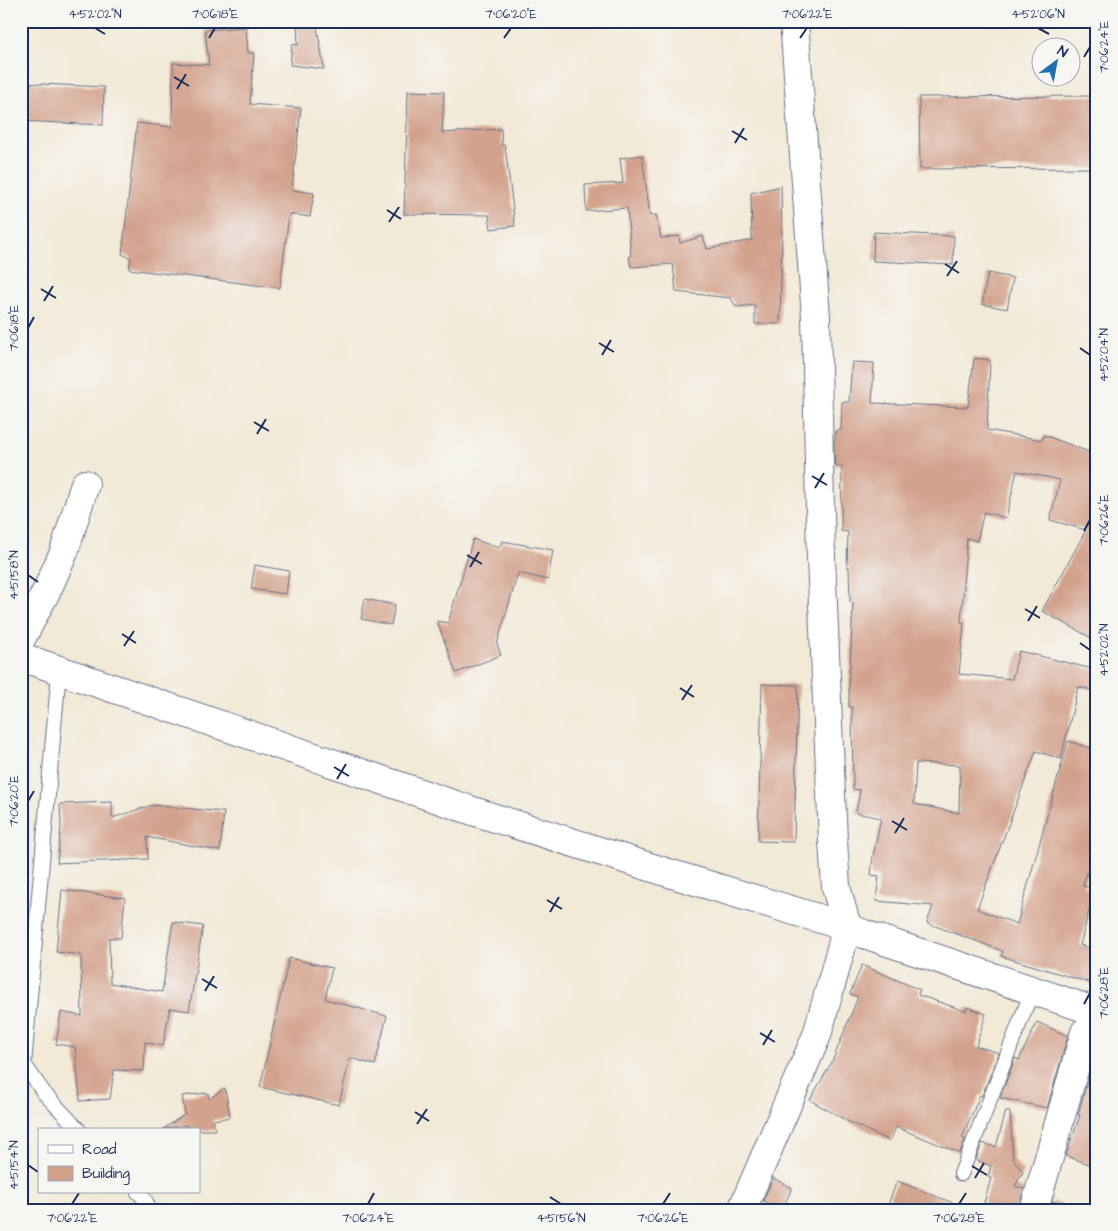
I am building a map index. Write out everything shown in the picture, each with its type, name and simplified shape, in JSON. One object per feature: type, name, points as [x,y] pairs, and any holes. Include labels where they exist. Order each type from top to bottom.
[{"type":"street","points":[[742,1210],[817,1035],[848,927],[836,887],[833,841],[820,558],[816,317],[794,21]]},
{"type":"street","points":[[21,640],[64,552],[85,484]]},
{"type":"street","points":[[21,657],[473,811],[848,927],[874,938],[1097,1012]]},
{"type":"street","points":[[1034,1210],[1084,1032],[1097,1023]]},
{"type":"lane","points":[[60,671],[24,1064],[44,1093],[77,1128]]},
{"type":"lane","points":[[961,1174],[1032,991]]},
{"type":"lane","points":[[140,1194],[150,1210]]},
{"type":"building","points":[[297,21],[316,21],[324,69],[290,65],[292,44],[298,45]]},
{"type":"building","points":[[246,27],[248,53],[254,53],[250,104],[301,108],[292,190],[314,193],[310,217],[289,214],[280,288],[129,269],[131,258],[122,254],[137,123],[172,127],[173,63],[209,65],[205,30]]},
{"type":"building","points":[[21,83],[104,87],[103,125],[21,121]]},
{"type":"building","points":[[408,91],[444,92],[442,133],[501,129],[502,145],[505,145],[515,226],[491,229],[489,215],[404,214]]},
{"type":"building","points":[[1097,96],[1097,168],[920,169],[919,97]]},
{"type":"building","points":[[642,155],[650,216],[656,215],[661,238],[679,236],[680,243],[703,236],[707,249],[752,240],[751,193],[781,186],[780,324],[755,324],[755,305],[736,307],[731,298],[676,292],[673,264],[631,267],[627,208],[586,211],[585,185],[623,183],[620,158]]},
{"type":"building","points":[[874,232],[954,236],[953,265],[873,261]]},
{"type":"building","points":[[988,273],[1013,278],[1007,309],[982,304]]},
{"type":"building","points":[[974,358],[990,360],[987,430],[1042,440],[1044,435],[1097,455],[1097,641],[1042,611],[1086,530],[1050,520],[1060,480],[1017,471],[1006,518],[984,512],[977,541],[967,538],[961,622],[964,623],[959,674],[1012,679],[1019,651],[1097,670],[1097,691],[1078,687],[1061,759],[1036,751],[977,909],[1017,924],[1068,741],[1097,750],[1097,821],[1088,851],[1093,852],[1083,886],[1095,889],[1080,945],[1097,950],[1097,985],[1001,956],[1003,951],[927,923],[933,906],[876,901],[879,876],[871,875],[881,818],[856,813],[860,790],[853,789],[852,707],[849,707],[853,603],[850,602],[849,567],[847,567],[848,532],[841,531],[842,466],[835,465],[834,447],[836,430],[841,430],[842,402],[849,402],[852,362],[874,363],[872,403],[968,407]],"holes":[[[916,763],[960,765],[959,813],[914,804]]]},
{"type":"building","points":[[473,539],[499,548],[502,541],[553,550],[548,580],[518,573],[497,644],[501,655],[456,673],[437,621],[448,623]]},
{"type":"building","points":[[255,565],[289,571],[286,594],[251,589]]},
{"type":"building","points":[[365,599],[395,605],[391,625],[361,619]]},
{"type":"building","points":[[762,684],[798,685],[794,842],[758,841]]},
{"type":"building","points":[[112,802],[112,818],[152,805],[224,812],[220,851],[147,837],[148,859],[57,863],[61,826],[60,804]]},
{"type":"building","points":[[62,890],[125,898],[121,938],[109,938],[110,983],[162,992],[173,922],[203,926],[189,1011],[170,1008],[163,1046],[145,1042],[144,1071],[114,1070],[110,1099],[80,1101],[75,1047],[56,1044],[61,1012],[82,1016],[81,955],[56,952]]},
{"type":"building","points":[[289,958],[332,968],[325,999],[387,1016],[375,1065],[350,1058],[339,1105],[260,1087]]},
{"type":"building","points":[[862,965],[920,990],[918,995],[966,1011],[967,1007],[986,1014],[976,1046],[999,1053],[982,1096],[980,1095],[962,1138],[965,1139],[960,1153],[896,1127],[890,1141],[847,1121],[810,1100],[832,1062],[858,997],[850,994]]},
{"type":"building","points":[[1037,1022],[1068,1036],[1047,1108],[1000,1098],[1015,1058],[1019,1060]]},
{"type":"building","points":[[1096,1050],[1097,1070],[1094,1078],[1097,1078],[1097,1167],[1066,1156],[1080,1115],[1078,1115]]},
{"type":"building","points":[[225,1088],[230,1117],[213,1120],[215,1130],[187,1128],[186,1125],[164,1128],[185,1114],[182,1096],[208,1093],[209,1099]]},
{"type":"building","points":[[1006,1111],[1010,1112],[1013,1159],[1023,1172],[1015,1186],[1024,1189],[1019,1210],[982,1210],[991,1178],[988,1177],[991,1166],[976,1160],[982,1143],[996,1147]]},
{"type":"building","points":[[773,1178],[792,1188],[782,1210],[763,1201]]},
{"type":"building","points":[[897,1181],[966,1208],[966,1210],[886,1210]]},
{"type":"building","points":[[1053,1201],[1072,1208],[1072,1210],[1050,1210]]}]
